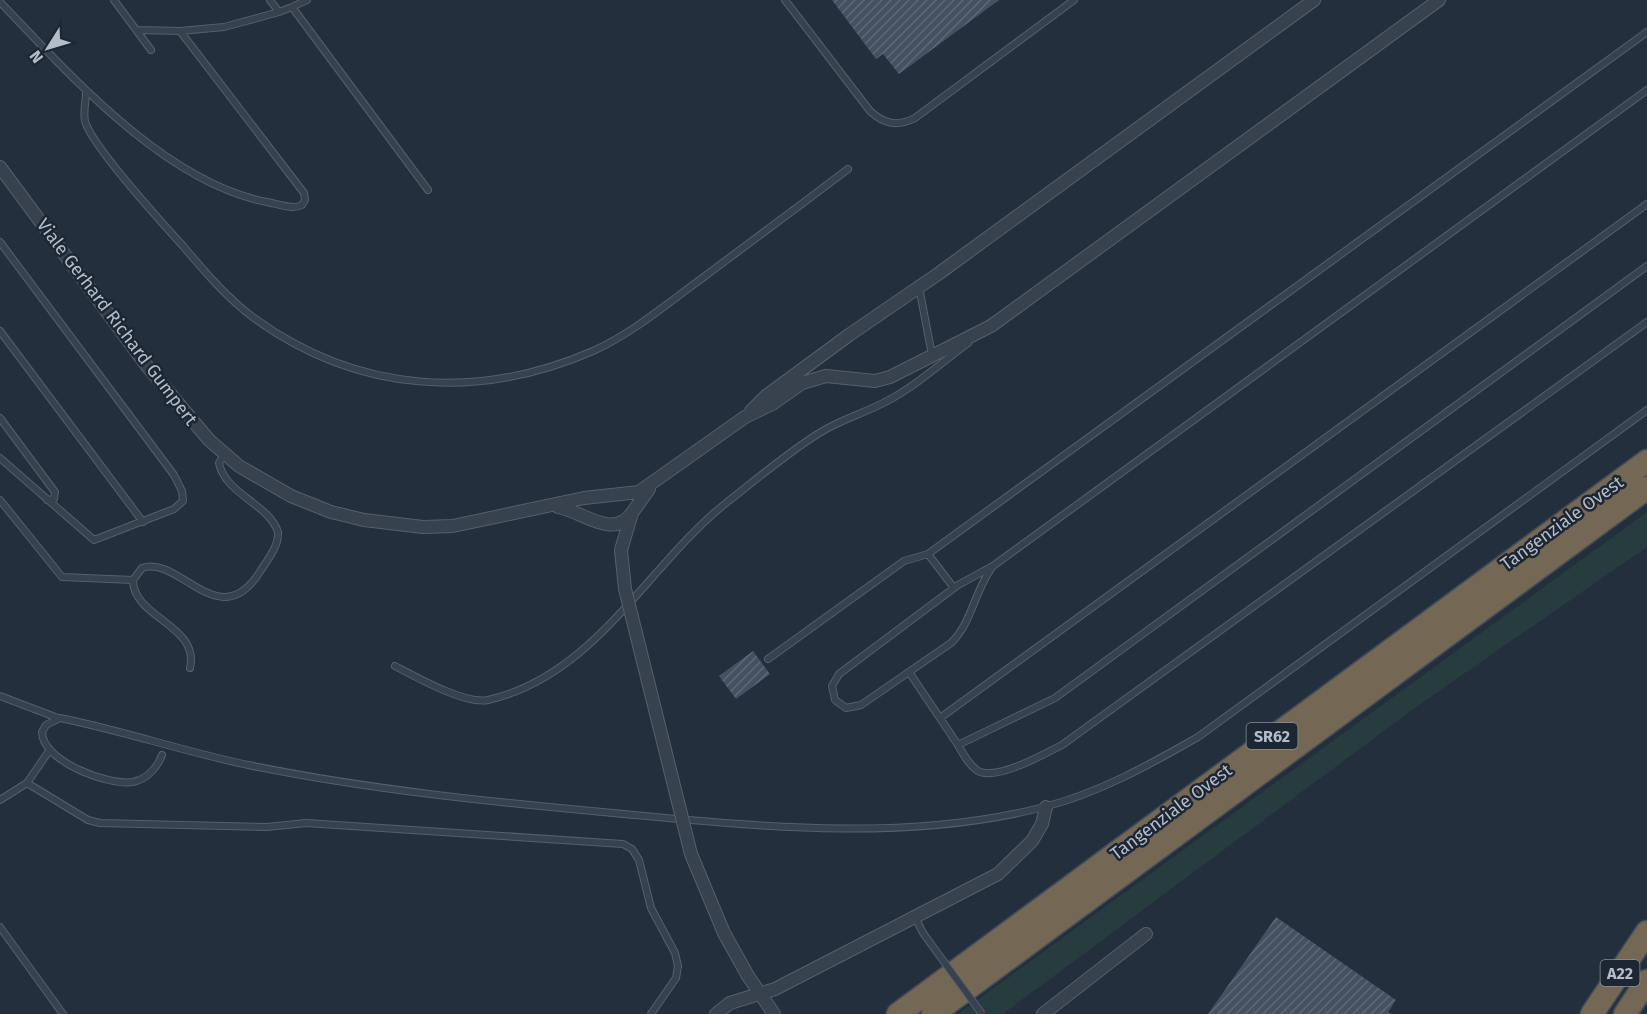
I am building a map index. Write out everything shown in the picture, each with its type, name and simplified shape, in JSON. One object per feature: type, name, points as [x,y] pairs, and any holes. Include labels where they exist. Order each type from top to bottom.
[{"type":"highway","name":"Tangenziale Ovest","points":[[898,1014],[1647,461]]},
{"type":"highway","name":"Tangenziale Ovest","points":[[933,1014],[1647,488]]},
{"type":"highway","name":"SR62","points":[[1518,581],[1647,499]]},
{"type":"highway","name":"A22","points":[[1592,1014],[1647,932]]},
{"type":"highway","name":"A22","points":[[1625,1014],[1647,981]]},
{"type":"street","points":[[745,417],[766,396],[1314,0]]},
{"type":"street","points":[[554,506],[574,510],[609,526],[624,523],[654,483],[745,417],[814,378],[839,376],[875,381],[933,362],[991,326],[1439,0]]},
{"type":"street","name":"Viale Gerhard Richard Gumpert","points":[[0,167],[147,366],[194,425],[224,454],[255,476],[291,496],[332,512],[390,525],[453,526],[584,498],[639,492],[654,483]]},
{"type":"street","points":[[632,513],[621,550],[625,589],[691,854],[724,933],[774,1014]]},
{"type":"street","points":[[716,1014],[730,1003],[775,990],[998,874],[1012,863],[1039,830],[1046,807]]},
{"type":"street","points":[[1043,1014],[1146,934]]},
{"type":"lane","points":[[114,0],[151,50]]},
{"type":"lane","points":[[270,0],[279,12]]},
{"type":"lane","points":[[137,30],[180,31],[224,27],[279,12],[308,0]]},
{"type":"lane","points":[[785,0],[870,111],[878,118],[893,124],[915,118],[1074,0]]},
{"type":"lane","points":[[0,2],[86,92],[152,145],[191,172],[219,187],[260,201],[296,207],[302,205],[305,200],[304,193],[180,31]]},
{"type":"lane","points":[[292,7],[428,190]]},
{"type":"lane","points":[[768,659],[904,561],[928,554],[1647,32]]},
{"type":"lane","points":[[993,566],[981,582],[956,638],[909,672],[854,707],[840,705],[832,693],[839,674],[954,588],[993,566],[1647,90]]},
{"type":"lane","points":[[86,92],[86,121],[95,140],[159,219],[236,303],[275,332],[333,361],[365,373],[424,383],[491,381],[522,375],[593,351],[641,323],[848,169]]},
{"type":"lane","points":[[940,718],[1647,204]]},
{"type":"lane","points":[[0,242],[177,481],[183,496],[181,504],[143,522],[94,540],[0,458]]},
{"type":"lane","points":[[958,745],[1055,698],[1647,266]]},
{"type":"lane","points":[[395,666],[465,697],[483,701],[528,686],[553,672],[607,628],[693,534],[724,505],[818,433],[888,401],[933,362],[919,287]]},
{"type":"lane","points":[[909,672],[973,767],[991,773],[1016,766],[1062,745],[1647,322]]},
{"type":"lane","points":[[0,331],[143,522]]},
{"type":"lane","points":[[0,696],[60,718],[253,766],[419,793],[702,821],[838,828],[918,827],[989,819],[1046,807],[1128,776],[1198,737],[1647,410]]},
{"type":"lane","points":[[0,418],[55,492],[54,499],[46,500]]},
{"type":"lane","points":[[133,580],[142,568],[153,567],[203,591],[222,596],[237,594],[255,580],[274,549],[278,532],[270,519],[224,476],[219,463],[224,454]]},
{"type":"lane","points":[[0,500],[62,577],[133,580]]},
{"type":"lane","points":[[928,554],[954,588]]},
{"type":"lane","points":[[133,580],[139,599],[186,642],[191,656],[190,668]]},
{"type":"lane","points":[[60,718],[43,729],[44,743],[49,751],[69,765],[120,782],[131,782],[148,775],[159,763],[162,755]]},
{"type":"lane","points":[[0,800],[27,783],[49,751]]},
{"type":"lane","points":[[27,783],[88,820],[100,823],[267,827],[306,823],[628,846],[639,860],[651,908],[675,953],[678,966],[676,978],[651,1014]]},
{"type":"lane","points":[[915,916],[923,933],[982,1014]]},
{"type":"lane","points":[[0,927],[63,1014]]},
{"type":"green space","points":[[1647,512],[1647,547],[1416,707],[1003,1014],[958,1014]]},
{"type":"building","points":[[832,0],[999,0],[899,74],[883,54],[876,59]]},
{"type":"building","points":[[753,651],[770,674],[736,699],[719,676]]},
{"type":"building","points":[[1276,917],[1396,1000],[1388,1012],[1391,1014],[1208,1014]]}]
